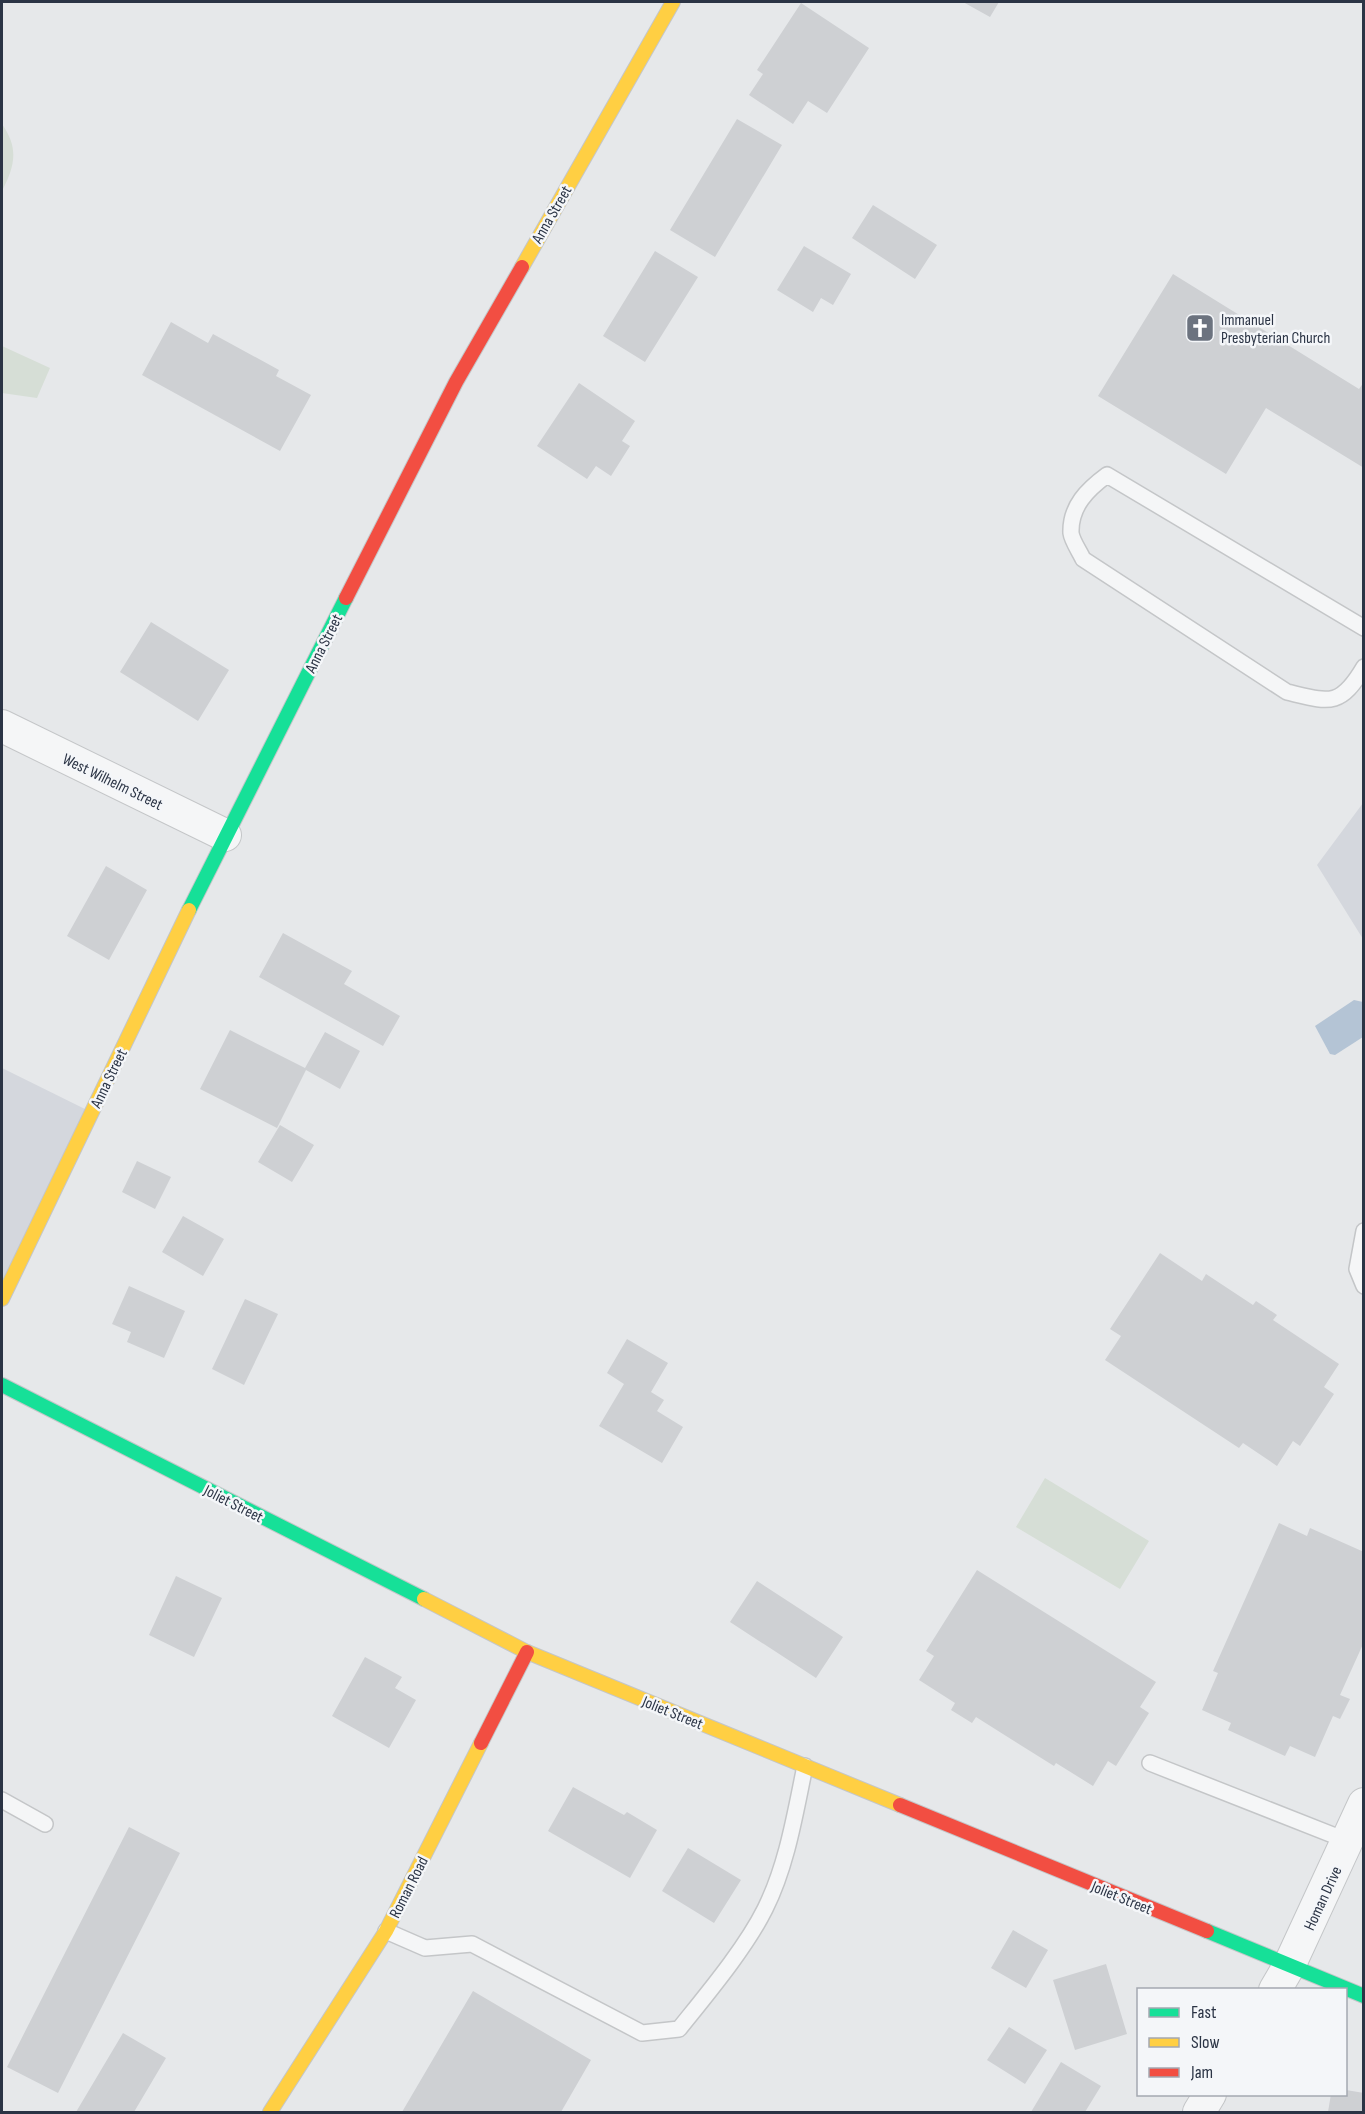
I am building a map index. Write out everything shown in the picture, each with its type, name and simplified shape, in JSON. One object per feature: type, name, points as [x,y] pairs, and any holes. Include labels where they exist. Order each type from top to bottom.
[{"type":"street","name":"Anna Street","points":[[2,1299],[225,835],[456,382],[673,2]]},
{"type":"street","name":"West Wilhelm Street","points":[[2,726],[225,835]]},
{"type":"street","name":"Joliet Street","points":[[2,1385],[527,1652],[805,1766],[1282,1978],[1328,1988]]},
{"type":"street","name":"Roman Road","points":[[270,2112],[386,1930],[527,1652]]},
{"type":"street","name":"Homan Drive","points":[[1282,1978],[1364,1804]]},
{"type":"street","name":"Joliet Street","points":[[1347,1992],[1364,1996]]},
{"type":"street","points":[[1199,2112],[1209,2096]]},
{"type":"lane","points":[[1364,628],[1107,475],[1089,488],[1077,505],[1071,534],[1083,559],[1287,692],[1326,701],[1350,689],[1364,667]]},
{"type":"lane","points":[[1364,1231],[1357,1269],[1364,1286]]},
{"type":"lane","points":[[1150,1762],[1348,1841]]},
{"type":"lane","points":[[386,1930],[425,1948],[472,1944],[642,2033],[680,2029],[715,1985],[765,1909],[786,1854],[805,1766]]},
{"type":"lane","points":[[2,1800],[45,1824]]},
{"type":"shaded area","points":[[2,124],[11,141],[13,157],[10,173],[2,191]]},
{"type":"shaded area","points":[[2,346],[50,368],[37,398],[2,393]]},
{"type":"shaded area","points":[[1363,803],[1363,939],[1317,865]]},
{"type":"shaded area","points":[[2,1068],[91,1112],[2,1297]]},
{"type":"shaded area","points":[[1045,1478],[1149,1541],[1120,1589],[1016,1527]]},
{"type":"water","points":[[1354,1000],[1363,1002],[1363,1037],[1335,1055],[1330,1054],[1315,1026]]},
{"type":"building","points":[[963,2],[999,2],[990,17]]},
{"type":"building","points":[[801,3],[869,48],[827,113],[808,101],[793,124],[749,95],[763,74],[757,70]]},
{"type":"building","points":[[737,119],[782,145],[715,257],[670,230]]},
{"type":"building","points":[[873,205],[937,245],[915,279],[852,238]]},
{"type":"building","points":[[804,246],[851,274],[833,305],[821,298],[813,312],[777,290]]},
{"type":"building","points":[[655,251],[698,277],[645,362],[603,336]]},
{"type":"building","name":"Immanuel Presbyterian Church","points":[[1173,274],[1359,389],[1364,382],[1364,468],[1266,408],[1226,474],[1098,396]]},
{"type":"building","points":[[171,322],[208,343],[213,334],[279,370],[276,376],[311,395],[280,451],[142,375]]},
{"type":"building","points":[[579,383],[635,421],[622,441],[630,446],[611,476],[596,466],[587,479],[537,446]]},
{"type":"building","points":[[151,622],[229,670],[198,721],[120,672]]},
{"type":"building","points":[[106,866],[147,890],[109,960],[67,936]]},
{"type":"building","points":[[283,933],[352,971],[344,984],[400,1016],[383,1046],[259,977]]},
{"type":"building","points":[[230,1030],[305,1068],[325,1032],[360,1051],[340,1089],[306,1070],[277,1128],[200,1089]]},
{"type":"building","points":[[280,1125],[314,1145],[292,1182],[258,1162]]},
{"type":"building","points":[[137,1161],[171,1177],[155,1209],[122,1192]]},
{"type":"building","points":[[183,1216],[224,1239],[203,1276],[162,1252]]},
{"type":"building","points":[[1160,1253],[1202,1281],[1206,1274],[1253,1305],[1256,1301],[1277,1315],[1273,1320],[1339,1364],[1324,1387],[1334,1394],[1300,1446],[1293,1441],[1277,1466],[1243,1443],[1239,1448],[1105,1360],[1121,1336],[1110,1329]]},
{"type":"building","points":[[129,1286],[185,1311],[164,1358],[127,1342],[131,1332],[112,1324]]},
{"type":"building","points":[[245,1299],[278,1314],[244,1385],[212,1369]]},
{"type":"building","points":[[627,1339],[668,1363],[651,1392],[664,1400],[657,1411],[683,1427],[662,1463],[599,1426],[624,1384],[607,1373]]},
{"type":"building","points":[[1279,1523],[1307,1536],[1310,1528],[1364,1552],[1364,1642],[1340,1695],[1350,1699],[1340,1719],[1333,1716],[1315,1757],[1290,1746],[1285,1756],[1228,1730],[1231,1723],[1202,1710],[1218,1673],[1213,1671]]},
{"type":"building","points":[[977,1570],[1156,1682],[1140,1707],[1149,1713],[1116,1766],[1108,1761],[1093,1786],[1056,1763],[1054,1766],[976,1717],[972,1723],[951,1710],[955,1703],[919,1680],[934,1656],[926,1651]]},
{"type":"building","points":[[176,1576],[222,1598],[194,1657],[149,1635]]},
{"type":"building","points":[[757,1581],[843,1637],[816,1678],[730,1622]]},
{"type":"building","points":[[365,1657],[402,1677],[395,1688],[416,1700],[389,1748],[332,1716]]},
{"type":"building","points":[[573,1787],[624,1815],[627,1812],[657,1830],[630,1878],[548,1831]]},
{"type":"building","points":[[129,1827],[180,1853],[58,2093],[7,2067]]},
{"type":"building","points":[[688,1848],[741,1880],[714,1923],[662,1891]]},
{"type":"building","points":[[1013,1930],[1048,1950],[1026,1988],[991,1968]]},
{"type":"building","points":[[1106,1964],[1127,2034],[1075,2050],[1053,1980]]},
{"type":"building","points":[[473,1991],[591,2060],[561,2112],[402,2112]]},
{"type":"building","points":[[1009,2027],[1047,2050],[1025,2084],[987,2060]]},
{"type":"building","points":[[123,2033],[166,2058],[134,2112],[76,2112]]},
{"type":"building","points":[[1061,2062],[1101,2086],[1085,2112],[1031,2112]]},
{"type":"building","points":[[1347,2090],[1364,2093],[1364,2112],[1328,2112],[1331,2096],[1347,2096]]},
{"type":"traffic: fast","points":[[189,910],[346,598]]},
{"type":"traffic: fast","points":[[2,1385],[424,1599]]},
{"type":"traffic: fast","points":[[1207,1931],[1345,1988]]},
{"type":"traffic: fast","points":[[1347,1989],[1364,1996]]},
{"type":"traffic: slow","points":[[522,267],[673,2]]},
{"type":"traffic: slow","points":[[2,1299],[189,910]]},
{"type":"traffic: slow","points":[[424,1599],[527,1652],[900,1805]]},
{"type":"traffic: slow","points":[[270,2112],[386,1931],[481,1743]]},
{"type":"traffic: jam","points":[[346,598],[456,382],[522,267]]},
{"type":"traffic: jam","points":[[481,1743],[527,1652]]},
{"type":"traffic: jam","points":[[900,1805],[1207,1931]]},
{"type":"place","name":"Immanuel Presbyterian Church","points":[[1200,328]]}]
